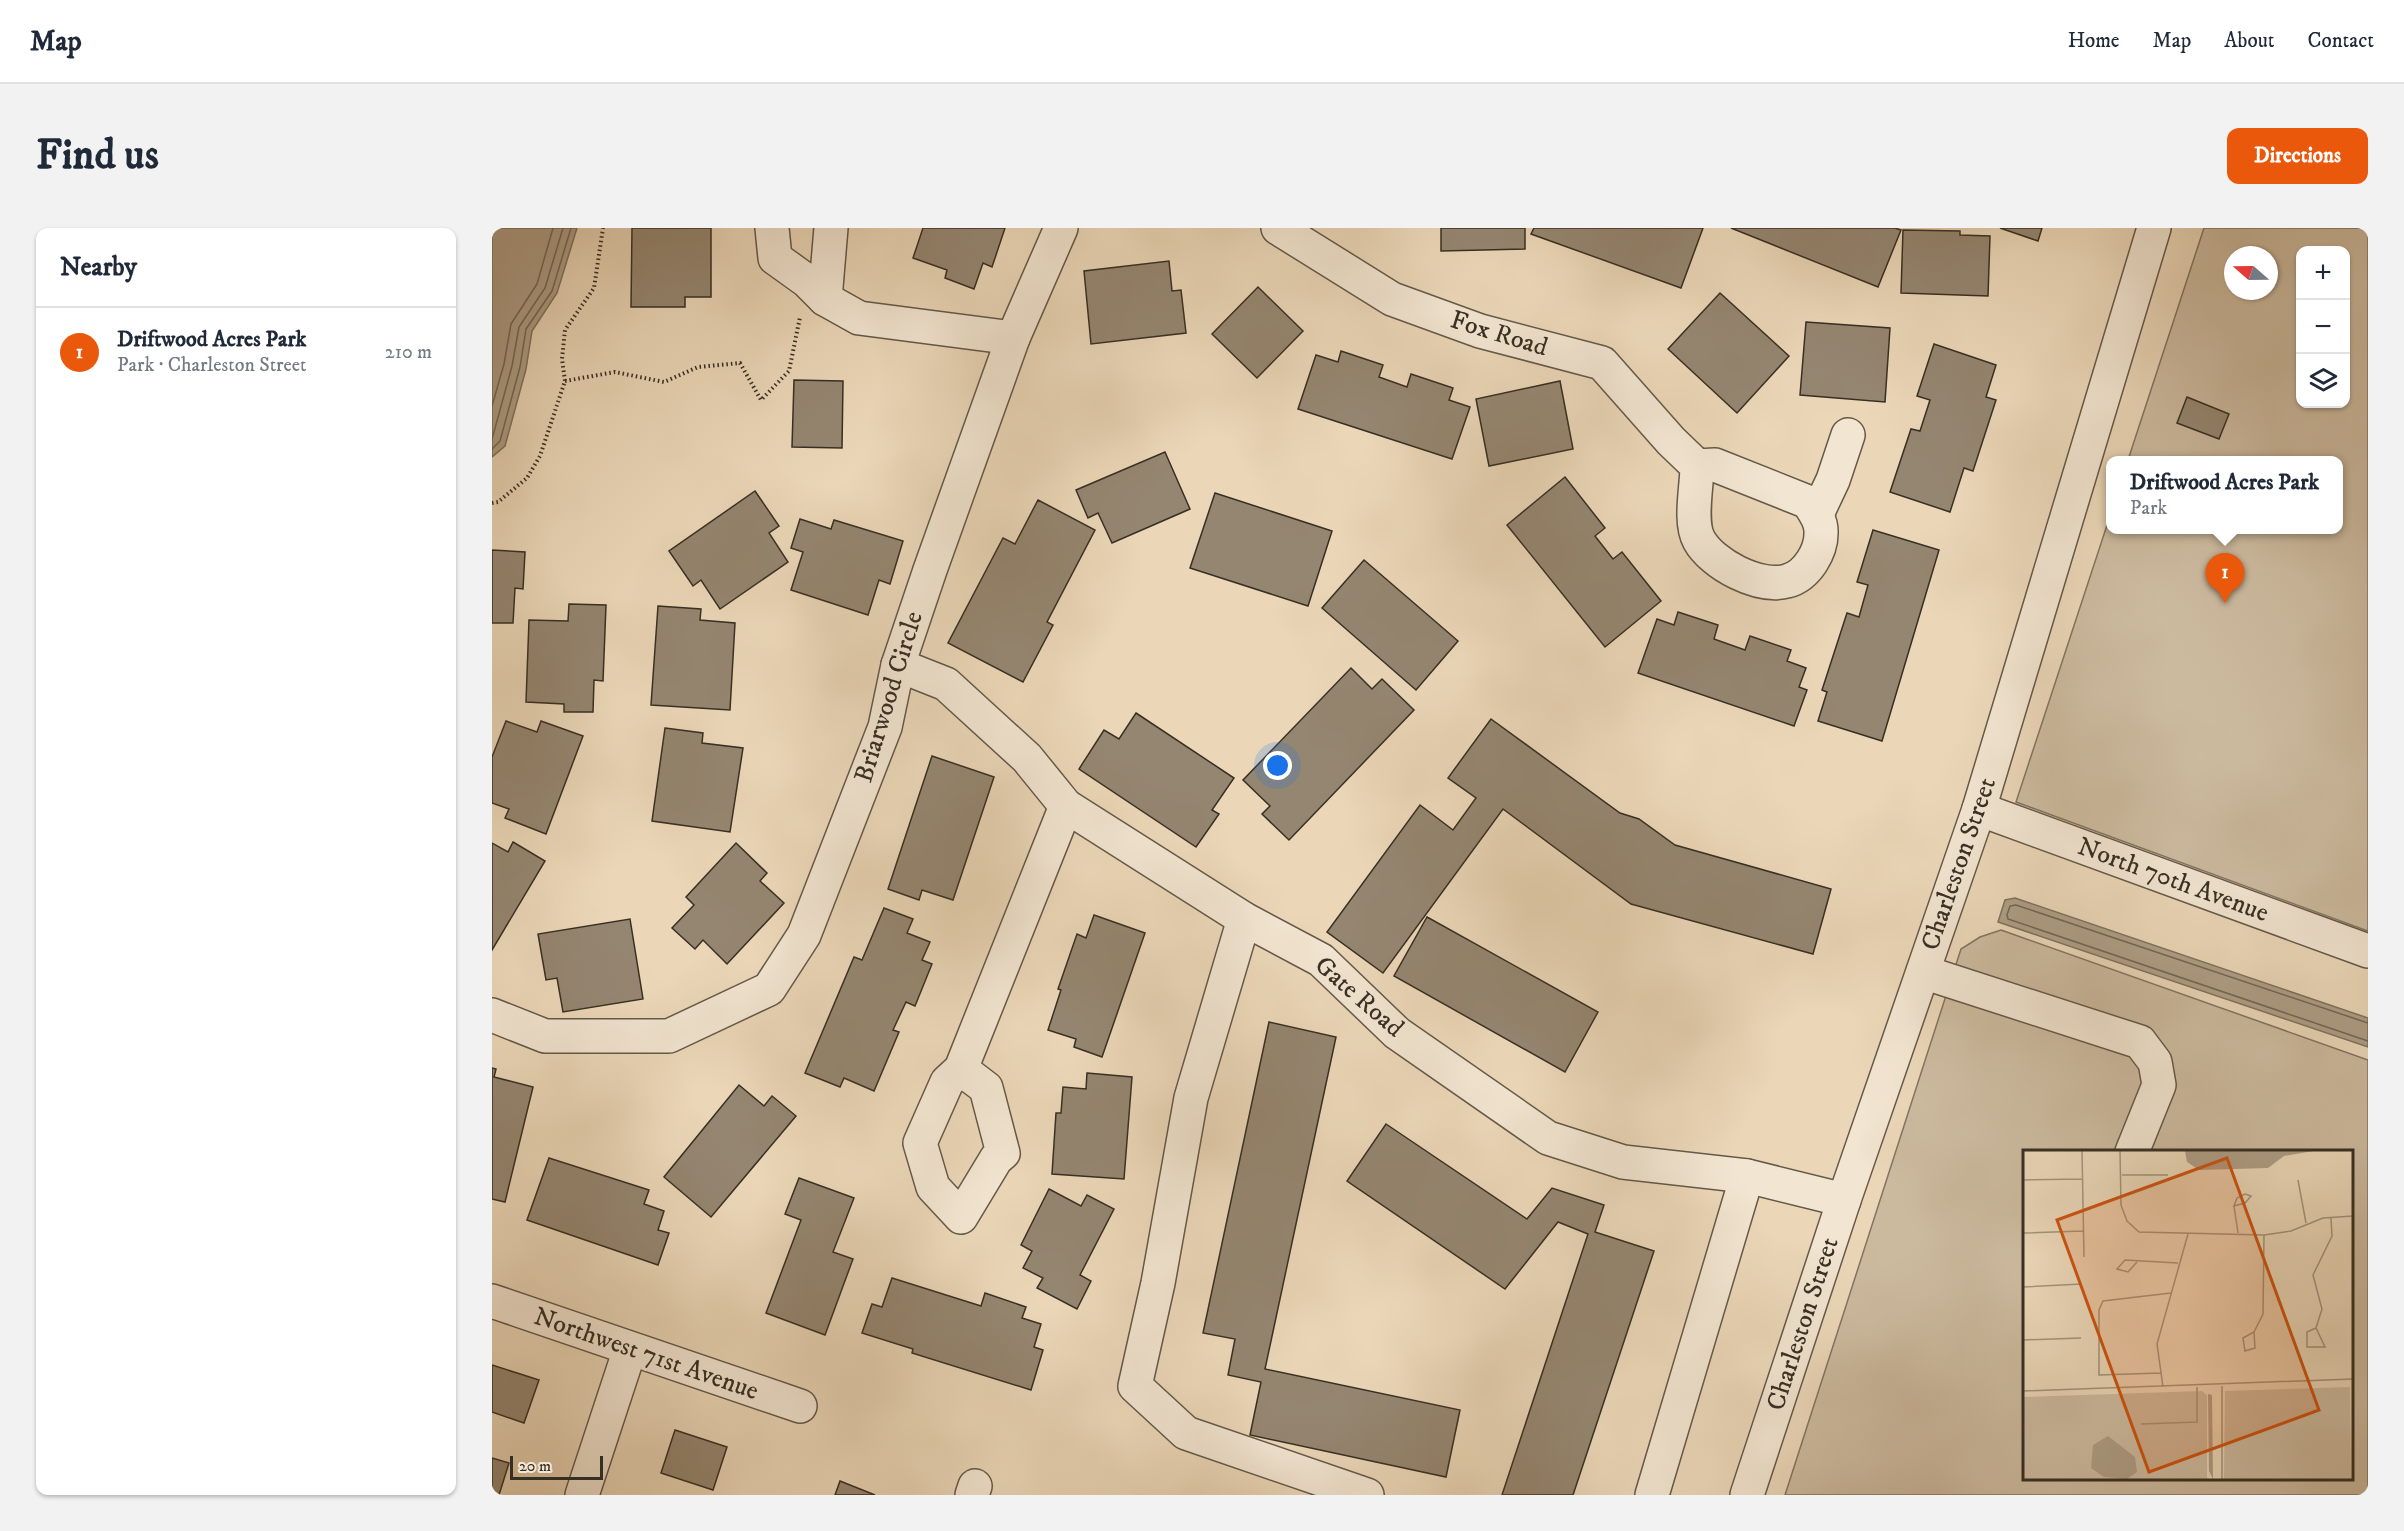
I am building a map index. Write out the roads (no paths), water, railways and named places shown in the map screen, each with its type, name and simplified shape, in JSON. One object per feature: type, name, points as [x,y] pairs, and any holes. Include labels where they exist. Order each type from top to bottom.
[{"type":"street","points":[[772,228],[775,258],[816,290],[859,318],[1013,338]]},
{"type":"street","points":[[816,290],[831,228]]},
{"type":"street","name":"Briarwood Circle","points":[[492,1015],[545,1036],[669,1036],[769,989],[804,934],[885,727],[898,665],[1013,338],[1061,228]]},
{"type":"street","name":"Fox Road","points":[[1278,228],[1392,299],[1480,331],[1602,363],[1671,441],[1697,466]]},
{"type":"street","name":"Charleston Street","points":[[1747,1495],[1844,1200],[1979,809],[2154,228]]},
{"type":"street","points":[[1816,514],[1833,480],[1848,435]]},
{"type":"street","points":[[1715,465],[1808,502],[1822,529],[1820,546],[1802,574],[1787,581],[1771,583],[1744,575],[1718,560],[1699,540],[1695,527],[1697,466],[1715,465]]},
{"type":"street","name":"Gate Road","points":[[898,665],[946,684],[1027,758],[1066,806],[1244,919],[1321,960],[1397,1033],[1548,1138],[1623,1162],[1748,1176],[1844,1200]]},
{"type":"street","points":[[961,1069],[1066,806]]},
{"type":"street","name":"North 70th Avenue","points":[[1979,809],[2368,951]]},
{"type":"street","points":[[1244,919],[1191,1098],[1158,1283],[1135,1386],[1186,1432],[1367,1495]]},
{"type":"street","points":[[1923,972],[2140,1042],[2155,1062],[2158,1085],[2133,1150]]},
{"type":"street","points":[[1652,1495],[1748,1176]]},
{"type":"street","name":"Northwest 71st Avenue","points":[[492,1301],[800,1406]]},
{"type":"street","points":[[582,1495],[630,1349]]},
{"type":"water","points":[[492,228],[577,228],[557,293],[532,331],[526,369],[505,446],[492,457]]},
{"type":"water","points":[[2015,898],[2368,1018],[2368,1047],[1998,922],[2005,900]]},
{"type":"place","name":"Driftwood Acres Park","points":[[2225,603]]}]
